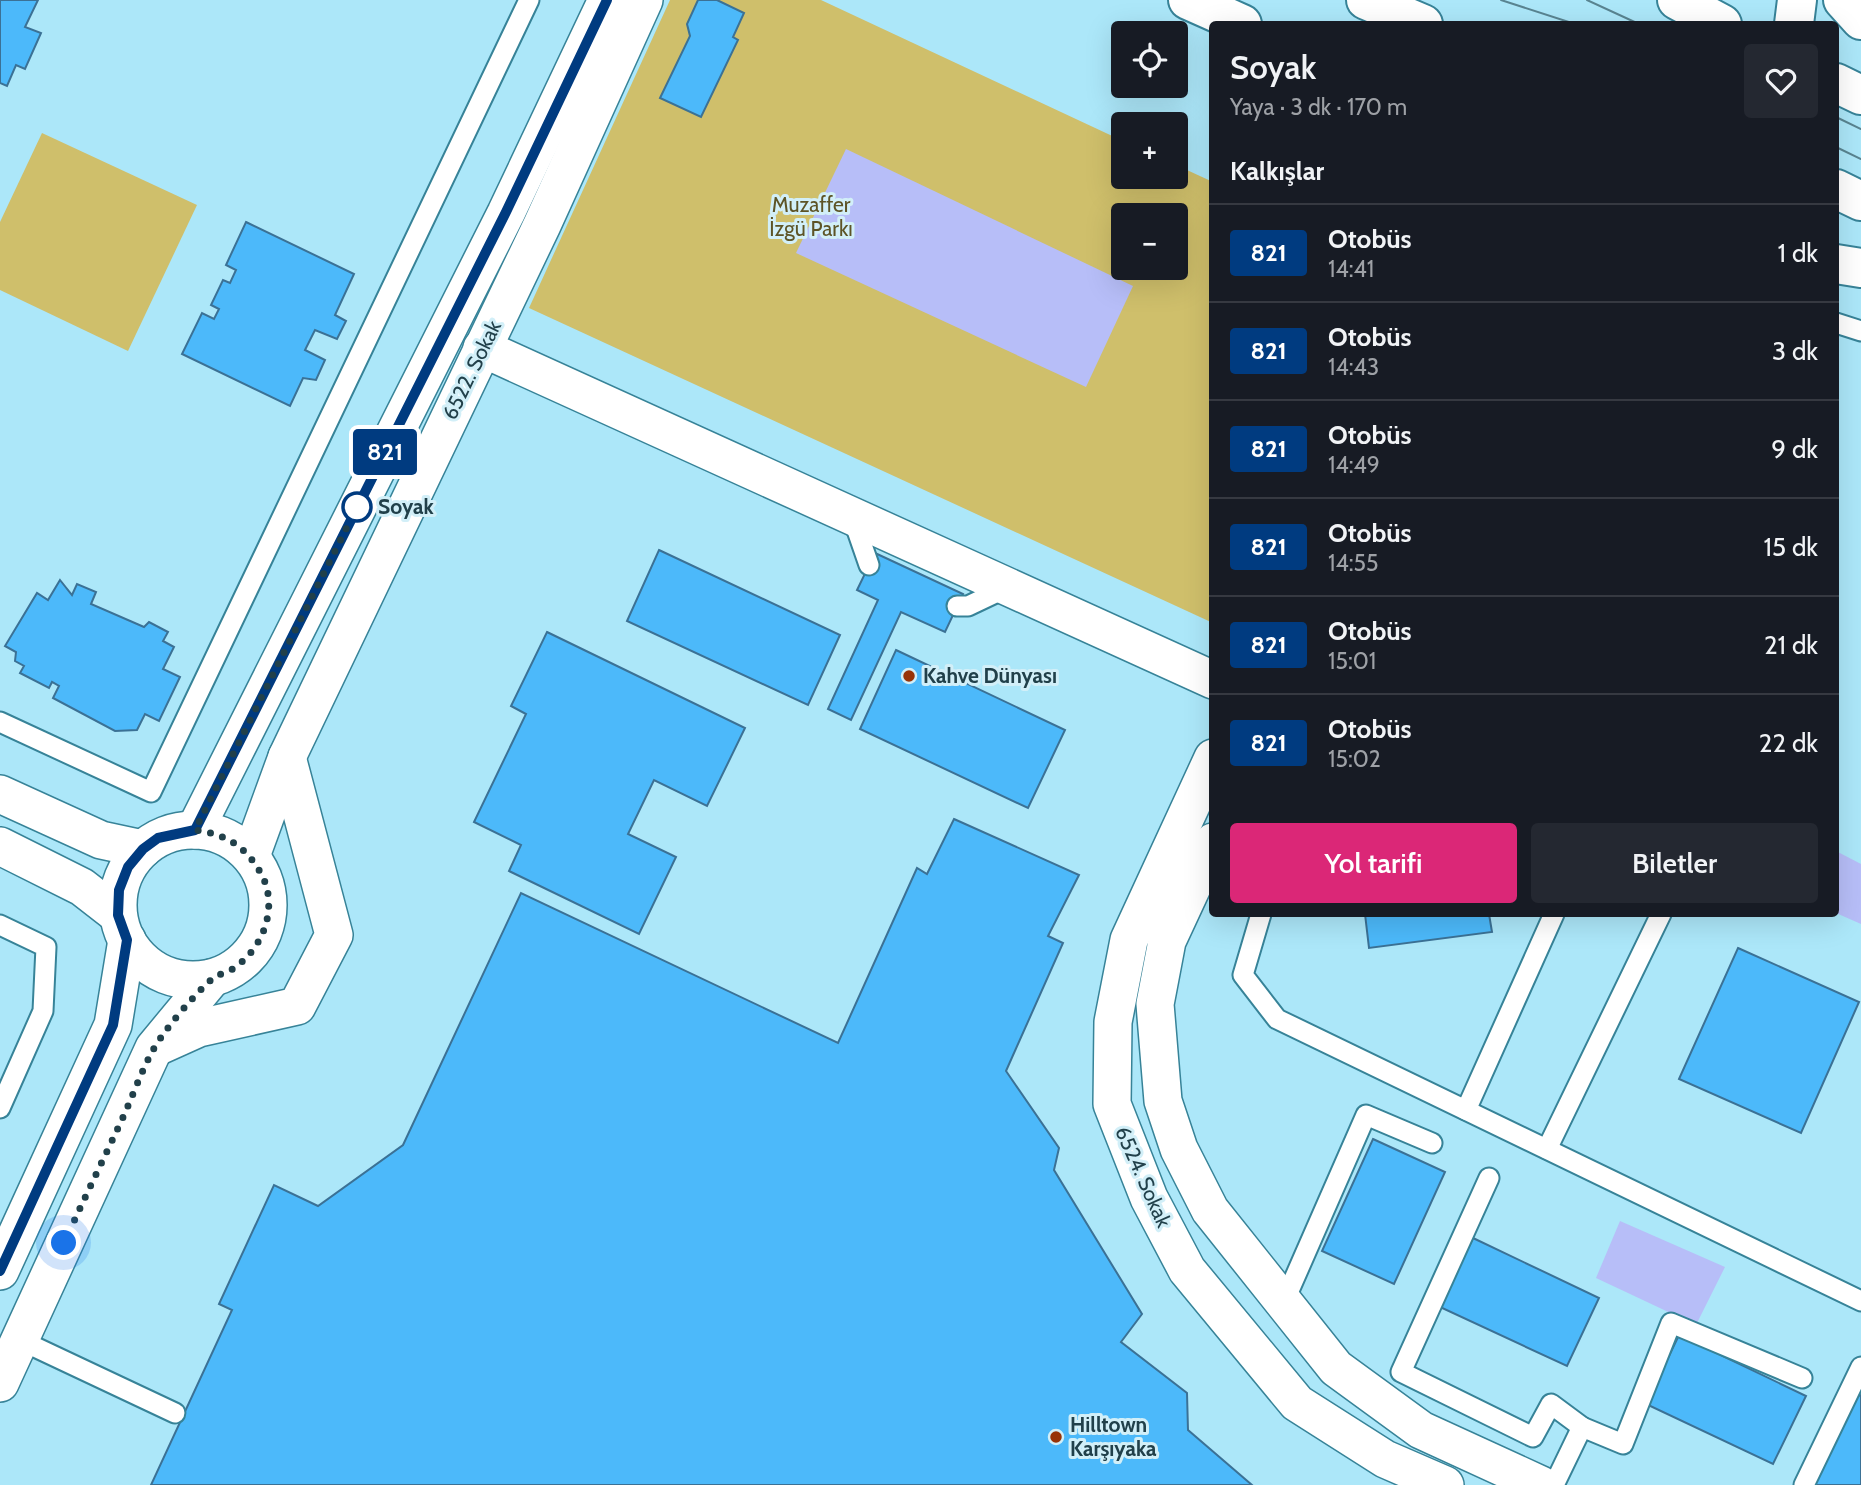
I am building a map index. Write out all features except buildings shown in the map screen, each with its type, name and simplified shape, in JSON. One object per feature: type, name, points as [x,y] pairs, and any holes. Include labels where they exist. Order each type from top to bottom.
[{"type":"main road","points":[[1188,0],[1235,21]]},
{"type":"main road","points":[[1366,0],[1416,21]]},
{"type":"main road","points":[[1677,0],[1716,21]]},
{"type":"main road","points":[[1794,21],[1797,0]]},
{"type":"main road","points":[[1843,0],[1861,20]]},
{"type":"main road","points":[[1839,84],[1861,95]]},
{"type":"main road","points":[[1839,190],[1861,201]]},
{"type":"main road","points":[[1839,264],[1861,268]]},
{"type":"street","name":"6522. Sokak","points":[[195,830],[499,225],[607,0]]},
{"type":"street","name":"6522. Sokak","points":[[251,856],[287,757],[542,225],[644,0]]},
{"type":"street","points":[[482,348],[1209,678]]},
{"type":"street","points":[[154,1048],[199,1028],[298,1006],[334,935],[287,757]]},
{"type":"street","name":"6524. Sokak","points":[[1209,767],[1129,940],[1113,1023],[1112,1104],[1149,1198],[1187,1270],[1297,1403],[1385,1460],[1444,1485]]},
{"type":"street","points":[[0,794],[101,841],[143,849]]},
{"type":"street","points":[[0,1271],[113,1025],[122,927],[119,890],[128,867],[143,849],[158,838],[195,830],[216,833],[235,842],[251,856],[262,875],[268,895],[268,917],[261,938],[241,963],[212,978],[154,1048],[0,1382]]},
{"type":"street","points":[[0,846],[82,887],[122,927],[146,962],[171,977],[212,978]]},
{"type":"street","points":[[1209,851],[1167,941],[1155,1004],[1163,1101],[1179,1149],[1210,1210],[1336,1368],[1422,1430],[1541,1485]]},
{"type":"lane","points":[[0,722],[151,792],[530,0]]},
{"type":"lane","points":[[1839,324],[1861,331]]},
{"type":"lane","points":[[852,515],[869,565]]},
{"type":"lane","points":[[957,606],[968,606],[1009,587]]},
{"type":"lane","points":[[1260,917],[1243,975],[1277,1019],[1861,1301]]},
{"type":"lane","points":[[1466,1110],[1553,917]]},
{"type":"lane","points":[[1547,1149],[1660,917]]},
{"type":"lane","points":[[0,925],[46,947],[43,1012],[0,1108]]},
{"type":"lane","points":[[1284,1302],[1366,1115],[1432,1143]]},
{"type":"lane","points":[[1489,1178],[1401,1372],[1533,1437],[1551,1404],[1582,1427],[1623,1444],[1671,1323],[1802,1378]]},
{"type":"lane","points":[[20,1340],[175,1413]]},
{"type":"lane","points":[[1804,1485],[1861,1367]]},
{"type":"lane","points":[[1554,1485],[1582,1427]]},
{"type":"green space","name":"Muzaffer İzgü Parkı","points":[[670,0],[821,0],[1111,135],[1111,189],[1188,189],[1188,171],[1209,180],[1209,621],[529,308]]},
{"type":"green space","points":[[42,133],[197,205],[128,351],[0,290],[0,222]]},
{"type":"water","points":[[846,149],[1111,275],[1111,280],[1120,280],[1133,286],[1086,387],[796,253]]},
{"type":"water","points":[[1839,853],[1861,864],[1861,924],[1839,914]]},
{"type":"water","points":[[1620,1221],[1725,1267],[1696,1325],[1596,1278]]},
{"type":"tram line","points":[[1501,0],[1566,21]]},
{"type":"tram line","points":[[1587,0],[1632,21]]},
{"type":"tram line","points":[[1839,118],[1861,129]]},
{"type":"tram line","points":[[1839,148],[1861,159]]},
{"type":"bus line","name":"821","points":[[0,1271],[113,1025],[127,940],[118,915],[119,890],[128,867],[143,849],[158,838],[176,831],[195,830],[506,212],[607,0]]},
{"type":"place","name":"Soyak","points":[[357,507]]},
{"type":"place","name":"Kahve Dünyası","points":[[909,676]]},
{"type":"place","name":"Hilltown Karşıyaka","points":[[1056,1437]]},
{"type":"route","points":[[64,1243],[154,1048],[212,978],[233,969],[249,956],[261,938],[268,917],[268,895],[262,875],[251,856],[235,842],[216,833],[195,830],[357,507]]}]
